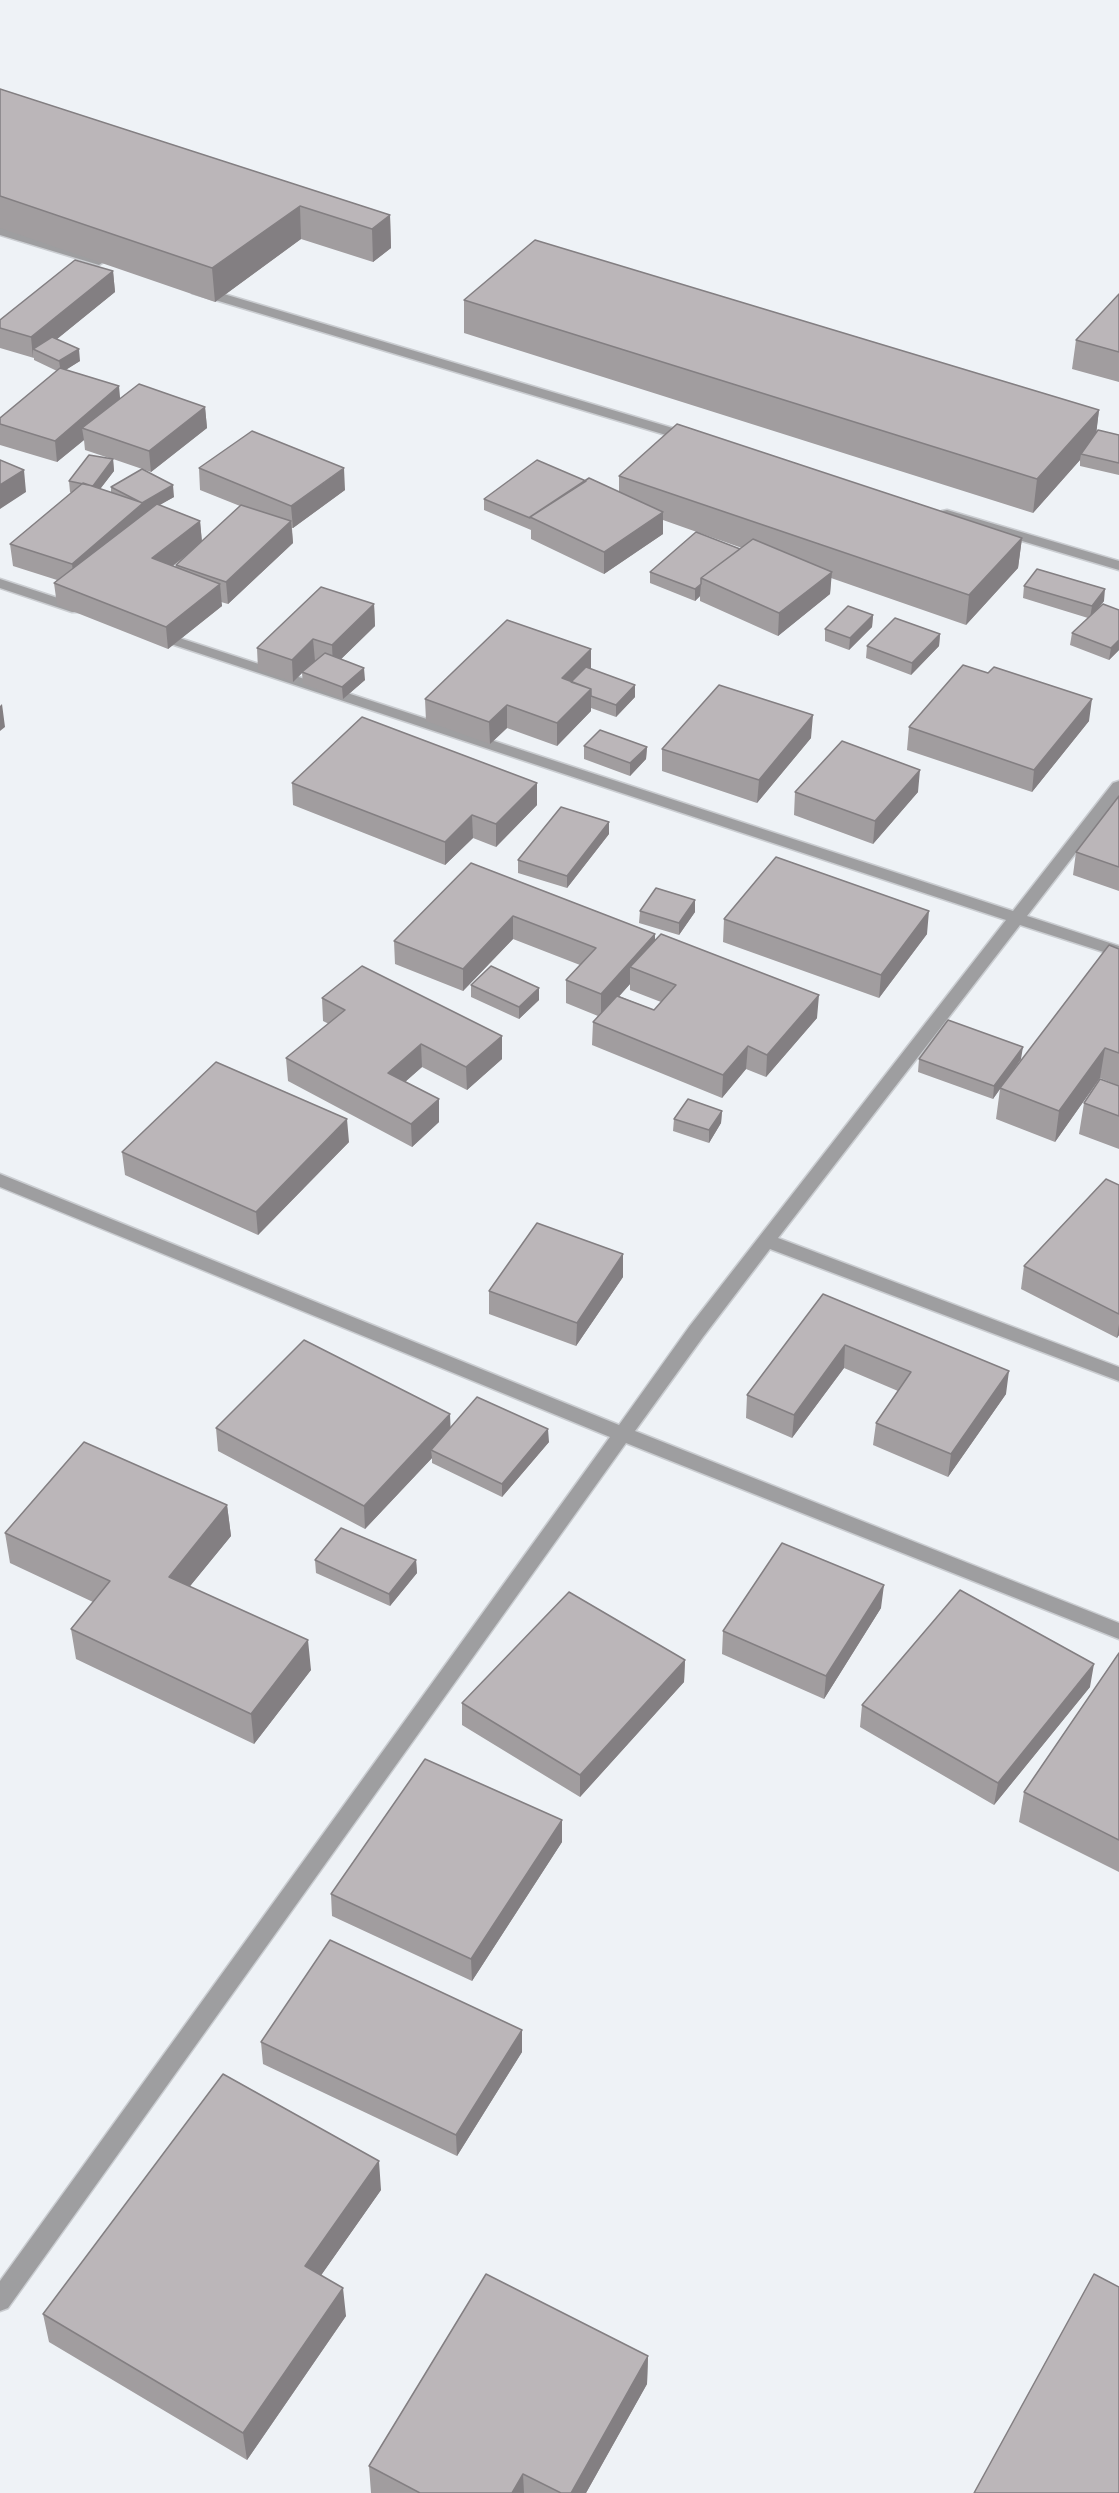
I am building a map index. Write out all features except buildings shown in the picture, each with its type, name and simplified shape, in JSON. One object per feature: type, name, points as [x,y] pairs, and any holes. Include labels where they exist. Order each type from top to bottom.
[{"type":"street","points":[[0,231],[114,265]]},
{"type":"street","points":[[183,286],[708,443]]},
{"type":"street","points":[[936,511],[1119,566]]},
{"type":"street","points":[[0,583],[90,613]]},
{"type":"street","points":[[136,628],[1119,952]]},
{"type":"street","points":[[0,2300],[696,1332],[1119,786]]},
{"type":"street","points":[[0,1180],[623,1434],[1119,1631]]},
{"type":"street","points":[[767,1241],[1119,1374]]}]
